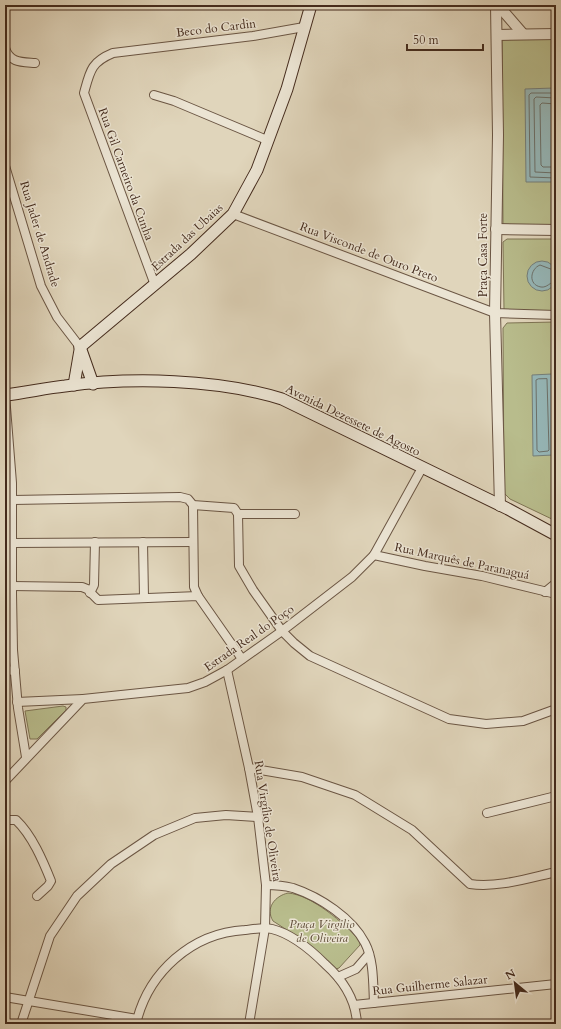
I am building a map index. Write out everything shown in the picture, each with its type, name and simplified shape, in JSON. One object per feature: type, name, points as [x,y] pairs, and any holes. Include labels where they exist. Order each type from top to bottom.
[{"type":"main road","name":"Estrada das Ubaias","points":[[80,347],[191,254],[233,214],[257,170],[287,89],[311,5]]},
{"type":"main road","name":"Rua Jader de Andrade","points":[[80,347],[93,384]]},
{"type":"main road","points":[[74,385],[80,347]]},
{"type":"main road","name":"Avenida Dezessete de Agosto","points":[[5,395],[74,385],[132,382],[187,383],[232,387],[260,393],[282,399],[556,535]]},
{"type":"street","points":[[497,5],[522,34]]},
{"type":"street","name":"Praça Casa Forte","points":[[497,5],[495,313],[500,506]]},
{"type":"street","name":"Beco do Cardin","points":[[84,93],[90,71],[94,64],[102,57],[113,53],[253,36],[304,27]]},
{"type":"street","points":[[497,35],[556,34]]},
{"type":"street","points":[[5,48],[9,57],[15,62],[35,63]]},
{"type":"street","name":"Rua Gil Carneiro da Cunha","points":[[84,93],[155,285]]},
{"type":"street","points":[[154,95],[174,101],[267,140]]},
{"type":"street","name":"Rua Jader de Andrade","points":[[5,166],[41,286],[57,317],[80,347]]},
{"type":"street","name":"Rua Visconde de Ouro Preto","points":[[233,214],[495,313],[556,315]]},
{"type":"street","points":[[496,229],[556,230]]},
{"type":"street","points":[[5,395],[13,500],[12,586],[15,671],[17,702],[26,757]]},
{"type":"street","name":"Estrada Real do Poço","points":[[17,702],[83,699],[188,688],[205,682],[226,670],[282,631],[352,577],[374,555],[422,468]]},
{"type":"street","points":[[13,500],[180,497],[188,499],[194,505],[234,508],[238,514],[239,566],[253,590],[282,631],[294,644],[310,656],[449,719],[486,724],[501,723],[522,721],[556,709]]},
{"type":"street","points":[[194,505],[192,542],[194,587],[198,596],[242,660]]},
{"type":"street","points":[[238,514],[295,514]]},
{"type":"street","points":[[90,593],[94,585],[95,542]]},
{"type":"street","points":[[143,542],[144,597]]},
{"type":"street","points":[[12,543],[192,542]]},
{"type":"street","name":"Rua Marquês de Paranaguá","points":[[374,555],[482,576],[556,594]]},
{"type":"street","points":[[545,592],[556,583]]},
{"type":"street","points":[[12,586],[82,587],[98,600],[198,596]]},
{"type":"street","points":[[5,670],[15,671]]},
{"type":"street","name":"Rua Virgílio de Oliveira","points":[[226,670],[258,817],[266,885],[265,928],[249,1024]]},
{"type":"street","points":[[5,781],[26,757],[83,699]]},
{"type":"street","points":[[248,768],[302,777],[355,795],[412,830],[470,884],[478,885],[508,882],[556,872]]},
{"type":"street","points":[[487,813],[556,796]]},
{"type":"street","points":[[21,1024],[27,1001],[50,936],[77,896],[111,864],[154,835],[195,818],[226,814],[258,817]]},
{"type":"street","points":[[5,820],[16,820],[24,827],[48,872],[51,881],[48,886],[37,896]]},
{"type":"street","points":[[266,885],[293,888],[316,899],[338,913],[354,928],[365,943],[369,954],[374,1003]]},
{"type":"street","points":[[5,997],[136,1021],[148,992],[160,974],[170,963],[198,942],[231,932],[265,928],[280,932],[307,948],[338,977],[351,996],[354,1004],[357,1024]]},
{"type":"street","points":[[338,977],[356,969],[369,954]]},
{"type":"street","name":"Rua Guilherme Salazar","points":[[354,1004],[556,984]]},
{"type":"green space","points":[[556,36],[556,228],[503,226],[502,40],[503,38]]},
{"type":"green space","points":[[507,239],[556,239],[556,311],[508,312],[504,310],[503,242]]},
{"type":"green space","points":[[556,322],[556,521],[510,499],[504,493],[503,328],[507,323]]},
{"type":"green space","points":[[63,706],[66,707],[66,710],[37,739],[30,739],[25,711]]},
{"type":"green space","name":"Praça Virgilio de Oliveira","points":[[288,893],[297,895],[317,904],[337,918],[360,941],[360,945],[339,968],[336,969],[307,943],[273,921],[270,912],[273,903],[279,897]]},
{"type":"water","points":[[554,88],[555,182],[526,182],[525,89]]},
{"type":"water","points":[[542,261],[548,262],[556,270],[556,282],[548,290],[542,291],[536,290],[528,282],[527,276],[528,270],[536,262]]},
{"type":"water","points":[[552,374],[553,455],[533,456],[532,375]]}]
